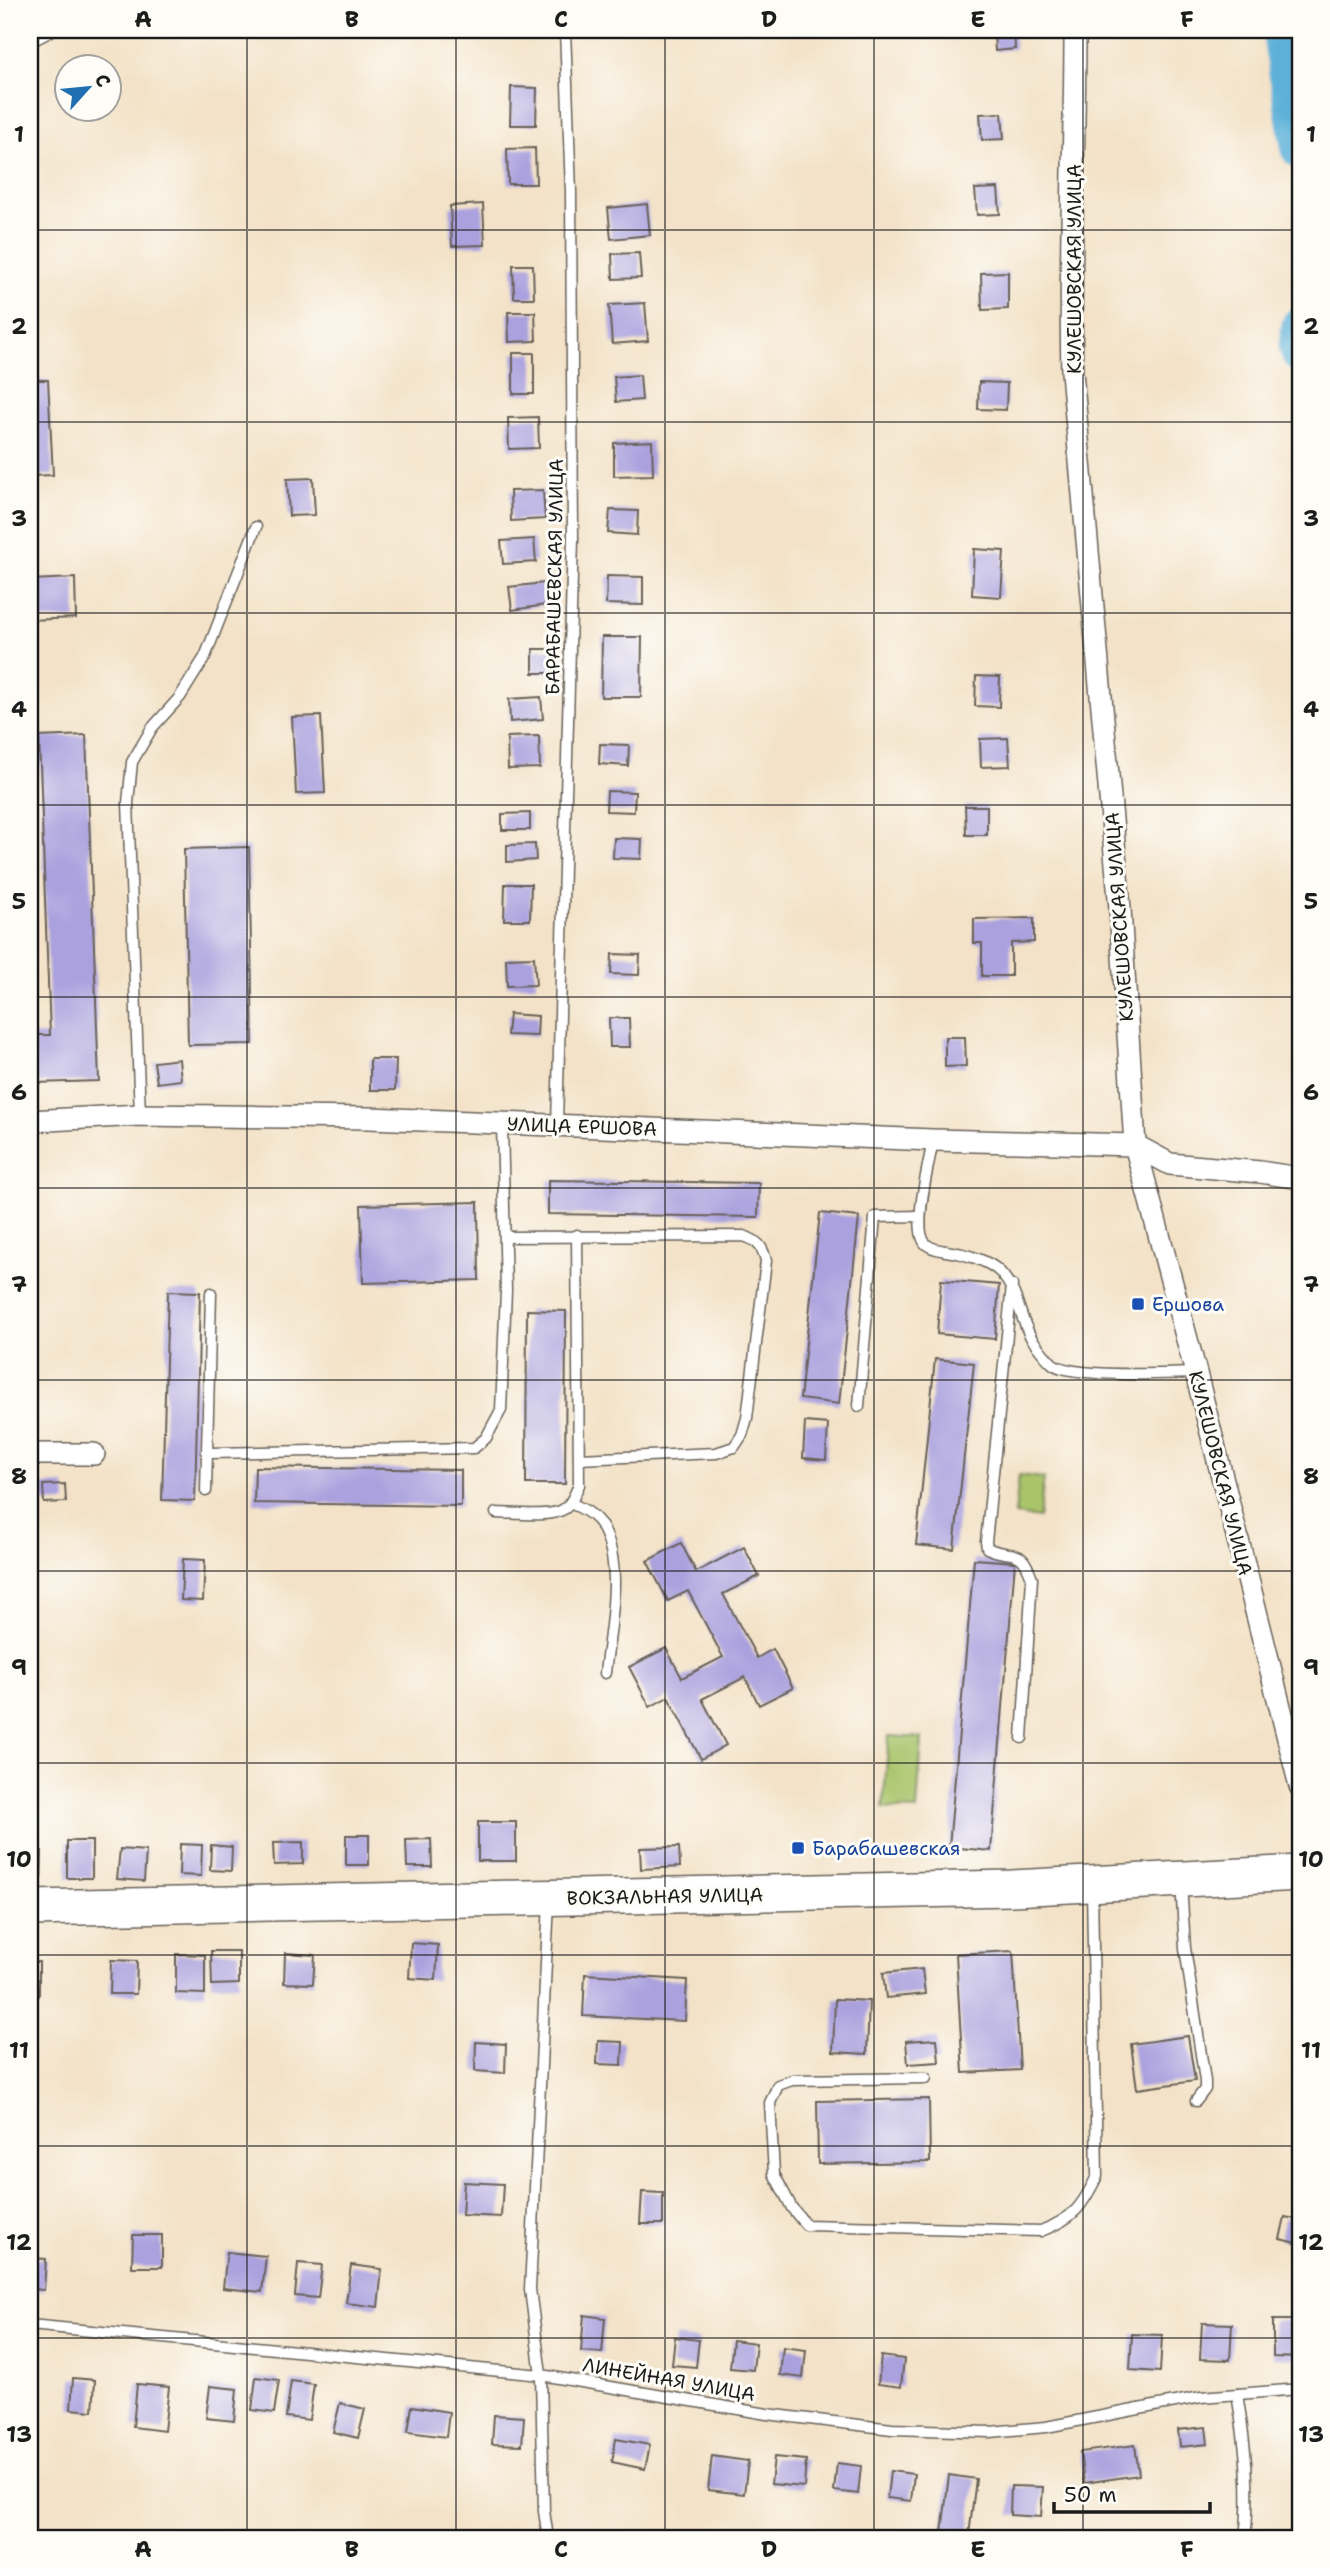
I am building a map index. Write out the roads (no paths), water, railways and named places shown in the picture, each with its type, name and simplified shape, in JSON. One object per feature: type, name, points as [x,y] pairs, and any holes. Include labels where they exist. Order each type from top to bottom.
[{"type":"main road","name":"ВОКЗАЛЬНАЯ УЛИЦА","points":[[30,1908],[1092,1885],[1300,1873]]},
{"type":"street","name":"КУЛЕШОВСКАЯ УЛИЦА","points":[[1075,30],[1070,291],[1072,372],[1120,909],[1135,1145],[1196,1373],[1300,1786]]},
{"type":"street","name":"УЛИЦА ЕРШОВА","points":[[30,1121],[140,1115],[369,1118],[933,1140],[1135,1145]]},
{"type":"street","points":[[1135,1145],[1170,1164],[1300,1178]]},
{"type":"street","points":[[30,1454],[94,1454]]},
{"type":"lane","points":[[30,42],[53,30]]},
{"type":"lane","name":"БАРАБАШЕВСКАЯ УЛИЦА","points":[[557,1124],[573,539],[571,192],[565,30]]},
{"type":"lane","points":[[140,1115],[128,803],[132,762],[152,728],[180,697],[205,657],[256,527]]},
{"type":"lane","points":[[208,1453],[474,1448],[486,1438],[501,1410],[506,1291],[502,1124]]},
{"type":"lane","points":[[933,1140],[920,1216],[921,1235],[926,1244],[937,1250],[960,1252],[996,1269],[1012,1285],[1032,1338],[1054,1365],[1131,1375],[1196,1373]]},
{"type":"lane","points":[[859,1406],[875,1217],[920,1216]]},
{"type":"lane","points":[[496,1513],[553,1513],[563,1510],[570,1503],[579,1485],[577,1235]]},
{"type":"lane","points":[[506,1237],[744,1236],[756,1241],[764,1250],[766,1261],[751,1397],[743,1436],[734,1447],[716,1453],[579,1459]]},
{"type":"lane","points":[[1012,1285],[986,1542],[987,1548],[1015,1554],[1026,1562],[1032,1578],[1023,1738]]},
{"type":"lane","points":[[206,1491],[211,1293]]},
{"type":"lane","points":[[570,1503],[583,1508],[597,1520],[611,1552],[614,1588],[605,1673]]},
{"type":"lane","points":[[1181,1880],[1185,1948],[1205,2081],[1205,2089],[1196,2101]]},
{"type":"lane","points":[[926,2078],[792,2080],[778,2085],[770,2103],[774,2174],[792,2208],[806,2225],[1041,2231],[1066,2222],[1086,2198],[1097,2176],[1092,1885]]},
{"type":"lane","points":[[548,2538],[544,2511],[541,2375],[530,2289],[550,1898]]},
{"type":"lane","name":"ЛИНЕЙНАЯ УЛИЦА","points":[[30,2325],[541,2375],[809,2419],[892,2429],[990,2432],[1046,2427],[1202,2397],[1300,2389]]},
{"type":"lane","points":[[1237,2394],[1245,2447],[1245,2538]]},
{"type":"waterway","points":[[1280,30],[1300,150]]},
{"type":"waterway","points":[[1300,325],[1297,347],[1300,354]]},
{"type":"place","name":"Ершова","points":[[1138,1304]]},
{"type":"place","name":"Барабашевская","points":[[798,1848]]}]
